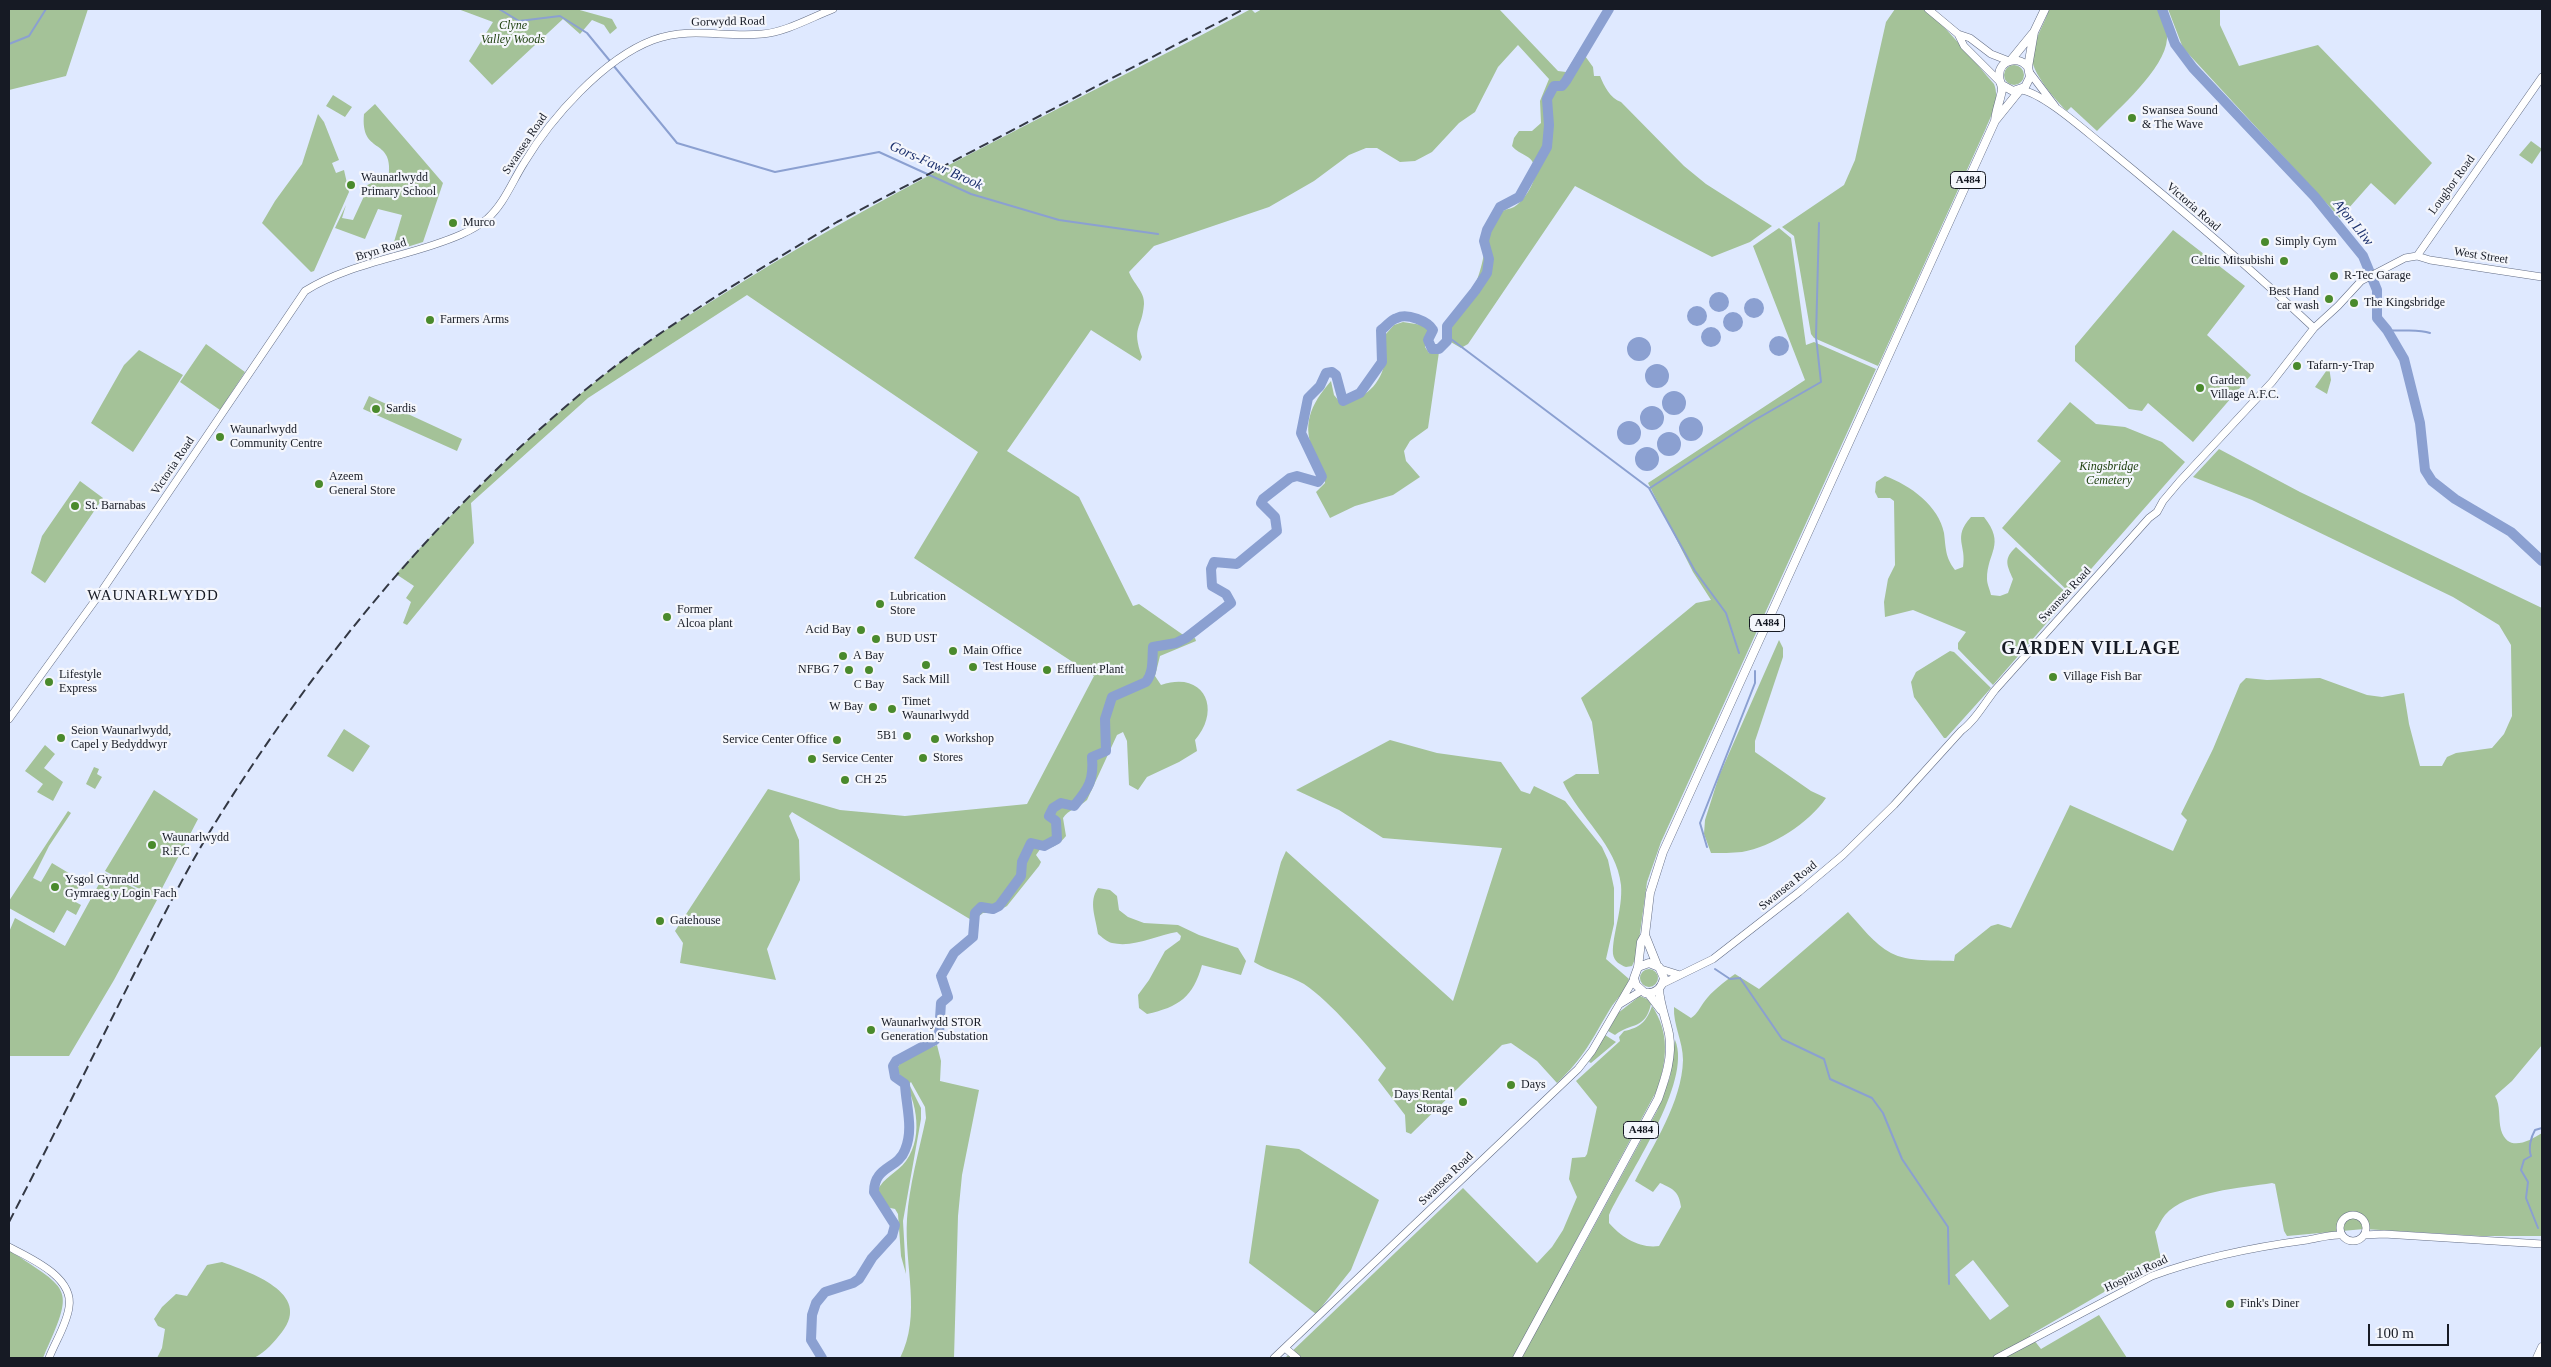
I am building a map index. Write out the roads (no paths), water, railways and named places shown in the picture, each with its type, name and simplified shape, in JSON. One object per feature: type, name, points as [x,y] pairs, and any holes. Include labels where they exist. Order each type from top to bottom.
[{"type":"main road","name":"Gorwydd Road","points":[[623,56],[653,40],[680,34],[704,32],[762,34],[786,29],[833,9]]},
{"type":"main road","points":[[1928,9],[1958,34],[1970,38],[1991,54],[2010,61],[2021,61],[2029,70]]},
{"type":"main road","points":[[1958,34],[1964,46],[2002,84],[2009,90],[2020,90],[2029,82],[2034,32],[2044,9]]},
{"type":"main road","points":[[2002,84],[2000,70],[2034,32]]},
{"type":"main road","name":"Swansea Road","points":[[474,228],[496,210],[548,126],[603,72],[623,56]]},
{"type":"main road","name":"Victoria Road","points":[[2029,70],[2055,107]]},
{"type":"main road","name":"Loughor Road","points":[[2417,256],[2542,77]]},
{"type":"main road","name":"A484","points":[[1661,1010],[1634,980],[1638,967],[1641,942],[1645,935],[1650,893],[1663,852],[1995,121],[2002,84]]},
{"type":"main road","name":"Victoria Road","points":[[2020,90],[2032,93],[2055,107],[2138,174],[2314,328]]},
{"type":"main road","name":"A484","points":[[1995,121],[2020,90]]},
{"type":"main road","name":"Bryn Road","points":[[298,298],[324,279],[438,243],[474,228]]},
{"type":"main road","name":"Swansea Road","points":[[1661,986],[1713,960],[1843,855],[1894,805],[1961,732],[1972,723],[1979,710],[1995,690],[2149,518],[2157,512],[2163,500],[2272,382],[2314,328],[2361,281],[2405,258],[2417,256]]},
{"type":"main road","name":"West Street","points":[[2417,256],[2430,260],[2542,277]]},
{"type":"main road","name":"Victoria Road","points":[[9,719],[30,693],[126,557],[298,298]]},
{"type":"main road","name":"A484","points":[[1517,1358],[1658,1099],[1670,1056],[1669,1035],[1661,1010],[1661,986],[1664,978],[1645,935]]},
{"type":"main road","points":[[1638,967],[1645,963],[1680,975]]},
{"type":"main road","name":"Swansea Road","points":[[1274,1358],[1578,1069],[1592,1051],[1634,980]]},
{"type":"main road","points":[[1645,992],[1661,986]]},
{"type":"main road","name":"Swansea Road","points":[[1619,1005],[1645,992]]},
{"type":"main road","points":[[2325,1236],[2347,1216],[2356,1214],[2384,1234]]},
{"type":"main road","points":[[2341,1222],[2342,1235],[2353,1241],[2364,1235],[2384,1234],[2542,1244]]},
{"type":"main road","points":[[2364,1235],[2365,1222]]},
{"type":"main road","name":"Hospital Road","points":[[1997,1358],[2152,1276],[2175,1267],[2235,1251],[2325,1236],[2342,1235]]},
{"type":"main road","points":[[9,1247],[59,1279],[66,1288],[69,1309],[49,1358]]},
{"type":"main road","points":[[2538,1358],[2542,1347]]},
{"type":"main road","points":[[1285,1348],[1297,1358]]},
{"type":"water","points":[[1719,292],[1726,295],[1729,302],[1726,309],[1719,312],[1712,309],[1709,302],[1712,295]]},
{"type":"water","points":[[1754,298],[1761,301],[1764,308],[1761,315],[1754,318],[1747,315],[1744,308],[1747,301]]},
{"type":"water","points":[[1697,306],[1704,309],[1707,316],[1704,323],[1697,326],[1690,323],[1687,316],[1690,309]]},
{"type":"water","points":[[1733,312],[1740,315],[1743,322],[1740,329],[1733,332],[1726,329],[1723,322],[1726,315]]},
{"type":"water","points":[[1711,327],[1718,330],[1721,337],[1718,344],[1711,347],[1704,344],[1701,337],[1704,330]]},
{"type":"water","points":[[1779,336],[1786,339],[1789,346],[1786,353],[1779,356],[1772,353],[1769,346],[1772,339]]},
{"type":"water","points":[[1639,337],[1644,338],[1650,344],[1650,354],[1644,360],[1639,361],[1634,360],[1628,354],[1627,349],[1628,344],[1634,338]]},
{"type":"water","points":[[1657,364],[1662,365],[1668,371],[1668,381],[1662,387],[1657,388],[1652,387],[1646,381],[1645,376],[1646,371],[1652,365]]},
{"type":"water","points":[[1674,391],[1679,392],[1685,398],[1685,408],[1679,414],[1674,415],[1669,414],[1663,408],[1662,403],[1663,398],[1669,392]]},
{"type":"water","points":[[1652,406],[1657,407],[1663,413],[1663,423],[1657,429],[1652,430],[1647,429],[1641,423],[1640,418],[1641,413],[1647,407]]},
{"type":"water","points":[[1691,417],[1696,418],[1702,424],[1702,434],[1696,440],[1691,441],[1686,440],[1680,434],[1679,429],[1680,424],[1686,418]]},
{"type":"water","points":[[1629,421],[1634,422],[1640,428],[1640,438],[1634,444],[1629,445],[1624,444],[1618,438],[1617,433],[1618,428],[1624,422]]},
{"type":"water","points":[[1669,432],[1674,433],[1680,439],[1680,449],[1674,455],[1669,456],[1664,455],[1658,449],[1657,444],[1658,439],[1664,433]]},
{"type":"water","points":[[1647,447],[1652,448],[1658,454],[1658,464],[1652,470],[1647,471],[1642,470],[1636,464],[1635,459],[1636,454],[1642,448]]},
{"type":"waterway","name":"Gors-Fawr Brook","points":[[9,44],[29,36],[46,9]]},
{"type":"waterway","name":"Gors-Fawr Brook","points":[[499,9],[519,21],[560,16],[587,33],[610,61]]},
{"type":"waterway","points":[[822,1358],[811,1340],[812,1315],[816,1303],[825,1292],[853,1283],[859,1279],[872,1258],[892,1236],[895,1225],[874,1192],[878,1177],[902,1156],[908,1142],[909,1117],[905,1084],[895,1077],[893,1066],[896,1061],[935,1040],[939,1034],[941,1003],[948,997],[941,976],[954,953],[973,937],[975,913],[981,907],[993,909],[999,906],[1021,876],[1022,862],[1031,843],[1044,846],[1057,839],[1056,821],[1049,816],[1053,808],[1061,803],[1074,806],[1087,789],[1092,772],[1092,757],[1106,751],[1105,719],[1112,697],[1146,682],[1151,670],[1153,647],[1176,643],[1186,638],[1231,603],[1226,594],[1212,586],[1211,569],[1214,562],[1237,564],[1277,531],[1275,517],[1261,503],[1263,499],[1290,478],[1297,476],[1318,482],[1322,477],[1301,433],[1308,398],[1320,386],[1326,373],[1332,372],[1336,375],[1343,401],[1360,393],[1382,362],[1381,330],[1392,320],[1401,317],[1406,316],[1417,319],[1427,324],[1433,330],[1428,340],[1432,349],[1439,349],[1447,341],[1447,326],[1487,273],[1489,259],[1484,241],[1487,230],[1500,207],[1519,197],[1547,147],[1549,125],[1547,99],[1554,86],[1562,86],[1566,81],[1609,9]]},
{"type":"waterway","name":"Afon Lliw","points":[[2162,9],[2175,44],[2193,68],[2315,197],[2363,256],[2377,290],[2377,318],[2387,330],[2404,359],[2420,423],[2425,470],[2432,481],[2455,499],[2511,532],[2542,561]]},
{"type":"waterway","name":"Gors-Fawr Brook","points":[[613,65],[677,143],[775,172],[879,152],[971,194],[1059,220],[1158,234]]},
{"type":"waterway","points":[[1650,488],[1753,421],[1821,382],[1816,337],[1819,223]]},
{"type":"waterway","points":[[2387,330],[2430,333]]},
{"type":"waterway","points":[[1447,336],[1649,488],[1695,571],[1726,613],[1739,653]]},
{"type":"waterway","points":[[1707,847],[1700,823],[1755,683],[1755,671]]},
{"type":"waterway","points":[[1715,969],[1730,979],[1740,978],[1782,1039],[1824,1059],[1830,1079],[1872,1098],[1883,1113],[1902,1159],[1948,1227],[1949,1284]]},
{"type":"waterway","points":[[2538,1228],[2526,1198],[2528,1182],[2521,1170],[2524,1160],[2531,1156],[2531,1139],[2535,1130],[2542,1128]]},
{"type":"railway","points":[[9,1222],[173,898],[217,820],[255,761],[337,648],[427,541],[475,491],[525,442],[608,372],[639,348],[737,283],[837,222],[1244,9]]},
{"type":"place","name":"Swansea Sound & The Wave","points":[[2132,118]]},
{"type":"place","name":"Waunarlwydd Primary School","points":[[351,185]]},
{"type":"place","name":"Murco","points":[[453,223]]},
{"type":"place","name":"Simply Gym","points":[[2265,242]]},
{"type":"place","name":"Celtic Mitsubishi","points":[[2284,261]]},
{"type":"place","name":"R-Tec Garage","points":[[2334,276]]},
{"type":"place","name":"Best Hand car wash","points":[[2329,299]]},
{"type":"place","name":"The Kingsbridge","points":[[2354,303]]},
{"type":"place","name":"Farmers Arms","points":[[430,320]]},
{"type":"place","name":"Tafarn-y-Trap","points":[[2297,366]]},
{"type":"place","name":"Garden Village A.F.C.","points":[[2200,388]]},
{"type":"place","name":"Sardis","points":[[376,409]]},
{"type":"place","name":"Waunarlwydd Community Centre","points":[[220,437]]},
{"type":"place","name":"Azeem General Store","points":[[319,484]]},
{"type":"place","name":"St. Barnabas","points":[[75,506]]},
{"type":"place","name":"Lubrication Store","points":[[880,604]]},
{"type":"place","name":"Former Alcoa plant","points":[[667,617]]},
{"type":"place","name":"Acid Bay","points":[[861,630]]},
{"type":"place","name":"BUD UST","points":[[876,639]]},
{"type":"place","name":"Main Office","points":[[953,651]]},
{"type":"place","name":"A Bay","points":[[843,656]]},
{"type":"place","name":"Sack Mill","points":[[926,665]]},
{"type":"place","name":"Test House","points":[[973,667]]},
{"type":"place","name":"NFBG 7","points":[[849,670]]},
{"type":"place","name":"C Bay","points":[[869,670]]},
{"type":"place","name":"Effluent Plant","points":[[1047,670]]},
{"type":"place","name":"Village Fish Bar","points":[[2053,677]]},
{"type":"place","name":"Lifestyle Express","points":[[49,682]]},
{"type":"place","name":"W Bay","points":[[873,707]]},
{"type":"place","name":"Timet Waunarlwydd","points":[[892,709]]},
{"type":"place","name":"5B1","points":[[907,736]]},
{"type":"place","name":"Seion Waunarlwydd, Capel y Bedyddwyr","points":[[61,738]]},
{"type":"place","name":"Workshop","points":[[935,739]]},
{"type":"place","name":"Service Center Office","points":[[837,740]]},
{"type":"place","name":"Stores","points":[[923,758]]},
{"type":"place","name":"Service Center","points":[[812,759]]},
{"type":"place","name":"CH 25","points":[[845,780]]},
{"type":"place","name":"Waunarlwydd R.F.C","points":[[152,845]]},
{"type":"place","name":"Ysgol Gynradd Gymraeg y Login Fach","points":[[55,887]]},
{"type":"place","name":"Gatehouse","points":[[660,921]]},
{"type":"place","name":"Waunarlwydd STOR Generation Substation","points":[[871,1030]]},
{"type":"place","name":"Days","points":[[1511,1085]]},
{"type":"place","name":"Days Rental Storage","points":[[1463,1102]]},
{"type":"place","name":"Fink's Diner","points":[[2230,1304]]},
{"type":"district","name":"WAUNARLWYDD","points":[[153,596]]},
{"type":"district","name":"GARDEN VILLAGE","points":[[2091,649]]},
{"type":"park label","name":"Clyne Valley Woods","points":[[513,33]]},
{"type":"park label","name":"Kingsbridge Cemetery","points":[[2109,474]]}]
